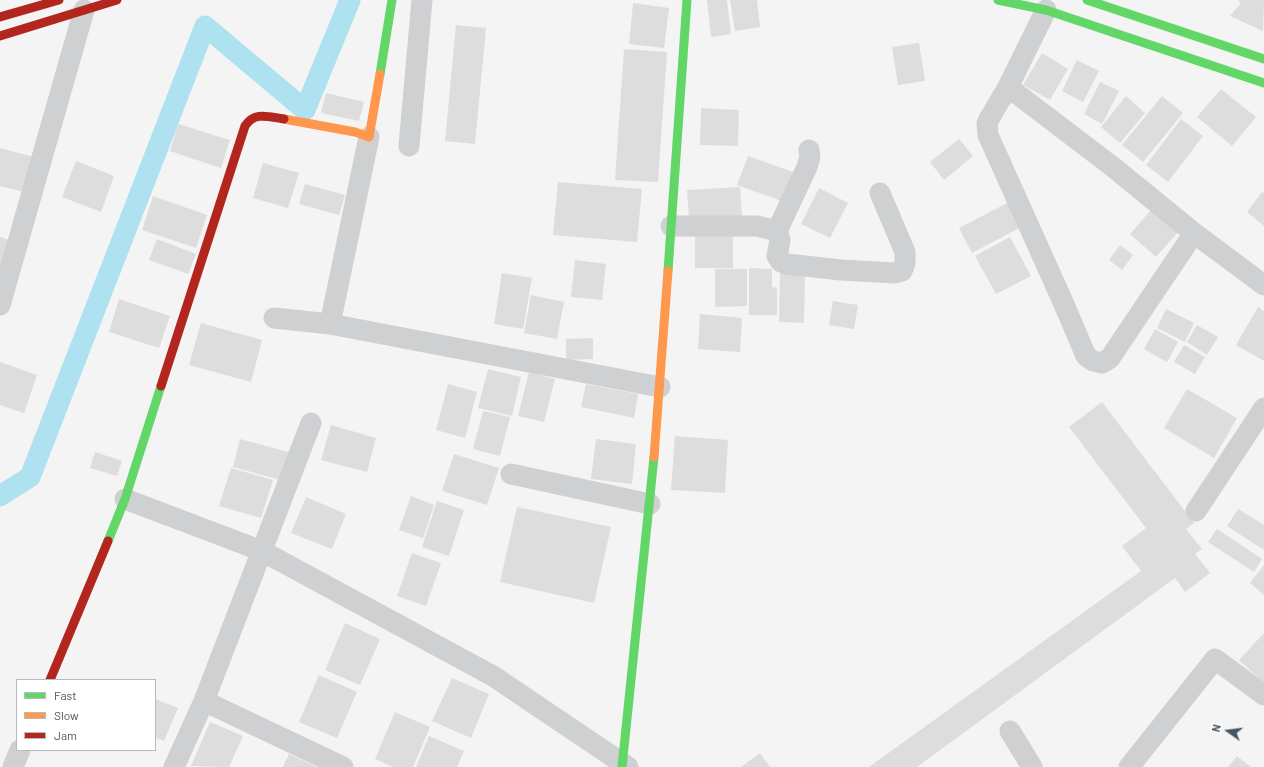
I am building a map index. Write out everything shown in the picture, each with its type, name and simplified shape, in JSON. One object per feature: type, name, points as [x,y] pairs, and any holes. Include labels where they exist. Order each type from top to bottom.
[{"type":"street","points":[[0,17],[59,0]]},
{"type":"street","points":[[0,36],[117,0]]},
{"type":"street","points":[[330,324],[369,137],[392,0]]},
{"type":"street","points":[[409,146],[422,0]]},
{"type":"street","points":[[125,499],[262,551],[492,676],[624,766],[660,387],[687,0]]},
{"type":"street","points":[[998,0],[1046,10],[1264,83]]},
{"type":"street","points":[[1087,0],[1264,59]]},
{"type":"street","points":[[0,305],[84,10]]},
{"type":"street","points":[[1046,10],[1008,87],[989,119],[987,124],[988,135],[1086,356],[1093,361],[1102,363],[1110,358],[1194,233]]},
{"type":"street","points":[[1008,87],[1113,167],[1194,233],[1262,280]]},
{"type":"street","points":[[50,679],[125,499],[245,126],[249,120],[255,116],[265,116],[355,132],[369,137]]},
{"type":"street","points":[[809,150],[810,157],[807,167],[777,231],[780,240],[777,256],[781,262],[841,270],[895,273],[902,271],[905,263],[905,252],[880,193]]},
{"type":"street","points":[[671,226],[757,226],[777,231]]},
{"type":"street","points":[[274,318],[330,324],[660,387]]},
{"type":"street","points":[[1196,511],[1264,408]]},
{"type":"street","points":[[174,767],[204,701],[311,423]]},
{"type":"street","points":[[511,474],[650,504]]},
{"type":"street","points":[[1129,767],[1215,658],[1264,695]]},
{"type":"street","points":[[204,701],[343,767]]},
{"type":"street","points":[[1010,731],[1032,767]]},
{"type":"street","points":[[13,767],[20,751]]},
{"type":"building","points":[[707,0],[727,0],[731,34],[711,37]]},
{"type":"building","points":[[730,0],[757,0],[760,27],[735,31]]},
{"type":"building","points":[[1238,0],[1264,0],[1263,31],[1230,16],[1241,3]]},
{"type":"building","points":[[633,3],[669,8],[664,48],[629,44]]},
{"type":"building","points":[[456,25],[486,28],[475,144],[445,141]]},
{"type":"building","points":[[919,43],[925,81],[898,85],[892,47]]},
{"type":"building","points":[[624,49],[667,52],[658,182],[615,180]]},
{"type":"building","points":[[1042,53],[1068,69],[1050,100],[1023,85]]},
{"type":"building","points":[[1077,60],[1099,71],[1083,102],[1062,91]]},
{"type":"building","points":[[1100,82],[1119,91],[1102,124],[1084,114]]},
{"type":"building","points":[[1221,89],[1256,117],[1232,146],[1197,117]]},
{"type":"building","points":[[326,93],[364,102],[359,121],[321,113]]},
{"type":"building","points":[[1126,96],[1145,113],[1120,143],[1101,127]]},
{"type":"building","points":[[1162,96],[1183,113],[1143,162],[1122,145]]},
{"type":"building","points":[[701,108],[739,110],[738,146],[700,145]]},
{"type":"building","points":[[1181,119],[1203,136],[1168,182],[1146,165]]},
{"type":"building","points":[[178,124],[230,140],[221,168],[170,151]]},
{"type":"building","points":[[959,139],[973,156],[944,180],[930,162]]},
{"type":"building","points":[[0,148],[37,158],[28,193],[0,186]]},
{"type":"building","points":[[748,156],[793,172],[782,201],[737,185]]},
{"type":"building","points":[[76,161],[114,176],[101,212],[62,197]]},
{"type":"building","points":[[263,163],[299,173],[288,208],[253,198]]},
{"type":"building","points":[[558,182],[642,189],[637,242],[553,235]]},
{"type":"building","points":[[305,184],[345,195],[339,215],[299,204]]},
{"type":"building","points":[[740,187],[742,217],[689,219],[687,190]]},
{"type":"building","points":[[819,188],[848,203],[830,238],[801,224]]},
{"type":"building","points":[[1262,192],[1264,193],[1264,226],[1247,212]]},
{"type":"building","points":[[153,196],[207,215],[196,248],[142,230]]},
{"type":"building","points":[[1015,199],[1027,224],[972,253],[959,228]]},
{"type":"building","points":[[1152,209],[1178,232],[1156,257],[1130,234]]},
{"type":"building","points":[[695,232],[733,232],[733,268],[695,268]]},
{"type":"building","points":[[0,237],[9,240],[0,268]]},
{"type":"building","points":[[1010,237],[1031,276],[996,294],[975,256]]},
{"type":"building","points":[[157,239],[196,254],[188,274],[149,260]]},
{"type":"building","points":[[1120,245],[1133,255],[1122,270],[1109,260]]},
{"type":"building","points":[[575,260],[606,264],[602,300],[571,297]]},
{"type":"building","points":[[749,268],[772,269],[772,287],[777,288],[777,315],[749,315]]},
{"type":"building","points":[[715,269],[747,269],[747,306],[715,307]]},
{"type":"building","points":[[780,272],[805,273],[804,323],[779,322]]},
{"type":"building","points":[[502,273],[532,278],[523,329],[494,324]]},
{"type":"building","points":[[531,295],[564,302],[557,339],[524,333]]},
{"type":"building","points":[[119,299],[170,316],[159,348],[109,332]]},
{"type":"building","points":[[833,301],[858,305],[854,329],[829,325]]},
{"type":"building","points":[[1258,307],[1264,311],[1264,361],[1236,345]]},
{"type":"building","points":[[1166,309],[1194,323],[1185,342],[1157,328]]},
{"type":"building","points":[[700,314],[742,318],[740,352],[698,349]]},
{"type":"building","points":[[201,323],[262,340],[251,382],[189,365]]},
{"type":"building","points":[[1197,325],[1218,337],[1207,355],[1187,342]]},
{"type":"building","points":[[1155,329],[1178,342],[1167,362],[1144,349]]},
{"type":"building","points":[[593,338],[593,359],[566,360],[566,339]]},
{"type":"building","points":[[1184,345],[1205,357],[1195,374],[1174,362]]},
{"type":"building","points":[[0,362],[37,375],[24,413],[0,405]]},
{"type":"building","points":[[488,369],[521,377],[512,416],[478,408]]},
{"type":"building","points":[[529,372],[555,379],[544,422],[518,416]]},
{"type":"building","points":[[448,384],[477,392],[465,438],[436,430]]},
{"type":"building","points":[[586,384],[638,394],[634,418],[581,407]]},
{"type":"building","points":[[1187,389],[1237,418],[1214,458],[1164,428]]},
{"type":"building","points":[[1102,402],[1194,523],[1186,529],[1202,549],[1195,554],[1210,573],[1185,592],[1175,578],[917,767],[869,767],[1141,571],[1122,546],[1146,528],[1069,427]]},
{"type":"building","points":[[483,411],[510,417],[500,456],[473,449]]},
{"type":"building","points":[[331,425],[376,438],[367,472],[321,460]]},
{"type":"building","points":[[675,436],[728,440],[725,493],[671,490]]},
{"type":"building","points":[[240,439],[292,453],[284,481],[233,467]]},
{"type":"building","points":[[596,439],[636,444],[632,484],[591,479]]},
{"type":"building","points":[[95,452],[122,461],[117,476],[90,468]]},
{"type":"building","points":[[454,454],[499,468],[487,505],[442,491]]},
{"type":"building","points":[[231,468],[273,480],[261,518],[219,506]]},
{"type":"building","points":[[411,496],[434,505],[423,538],[399,530]]},
{"type":"building","points":[[306,497],[346,514],[332,549],[291,533]]},
{"type":"building","points":[[437,501],[464,510],[449,556],[422,547]]},
{"type":"building","points":[[517,507],[611,527],[594,603],[500,582]]},
{"type":"building","points":[[1238,509],[1264,525],[1264,550],[1227,526]]},
{"type":"building","points":[[1217,529],[1262,559],[1254,572],[1208,542]]},
{"type":"building","points":[[412,553],[441,563],[426,606],[397,596]]},
{"type":"building","points":[[1264,565],[1264,595],[1250,583]]},
{"type":"building","points":[[345,623],[380,639],[360,685],[325,670]]},
{"type":"building","points":[[1264,633],[1264,683],[1239,660]]},
{"type":"building","points":[[319,675],[357,692],[337,738],[299,722]]},
{"type":"building","points":[[452,678],[489,694],[471,738],[432,721]]},
{"type":"building","points":[[156,699],[178,708],[164,741],[156,737]]},
{"type":"building","points":[[395,712],[430,727],[413,767],[393,767],[375,759]]},
{"type":"building","points":[[210,722],[243,736],[229,767],[191,766]]},
{"type":"building","points":[[429,736],[464,751],[457,767],[416,767]]},
{"type":"building","points":[[760,753],[770,767],[741,767]]},
{"type":"building","points":[[289,754],[317,767],[283,767]]},
{"type":"building","points":[[1237,756],[1251,767],[1228,767]]},
{"type":"waterway","points":[[0,496],[30,477],[205,26],[305,110],[350,0]]},
{"type":"traffic: fast","points":[[380,74],[392,0]]},
{"type":"traffic: fast","points":[[668,271],[687,0]]},
{"type":"traffic: fast","points":[[998,0],[1046,10],[1264,83]]},
{"type":"traffic: fast","points":[[1087,0],[1264,59]]},
{"type":"traffic: fast","points":[[108,541],[125,499],[161,386]]},
{"type":"traffic: fast","points":[[622,767],[654,457]]},
{"type":"traffic: slow","points":[[284,119],[355,132],[369,137],[380,74]]},
{"type":"traffic: slow","points":[[654,457],[668,271]]},
{"type":"traffic: jam","points":[[0,17],[59,0]]},
{"type":"traffic: jam","points":[[0,36],[117,0]]},
{"type":"traffic: jam","points":[[161,386],[245,126],[253,118],[262,116],[284,119]]},
{"type":"traffic: jam","points":[[50,679],[108,541]]}]
